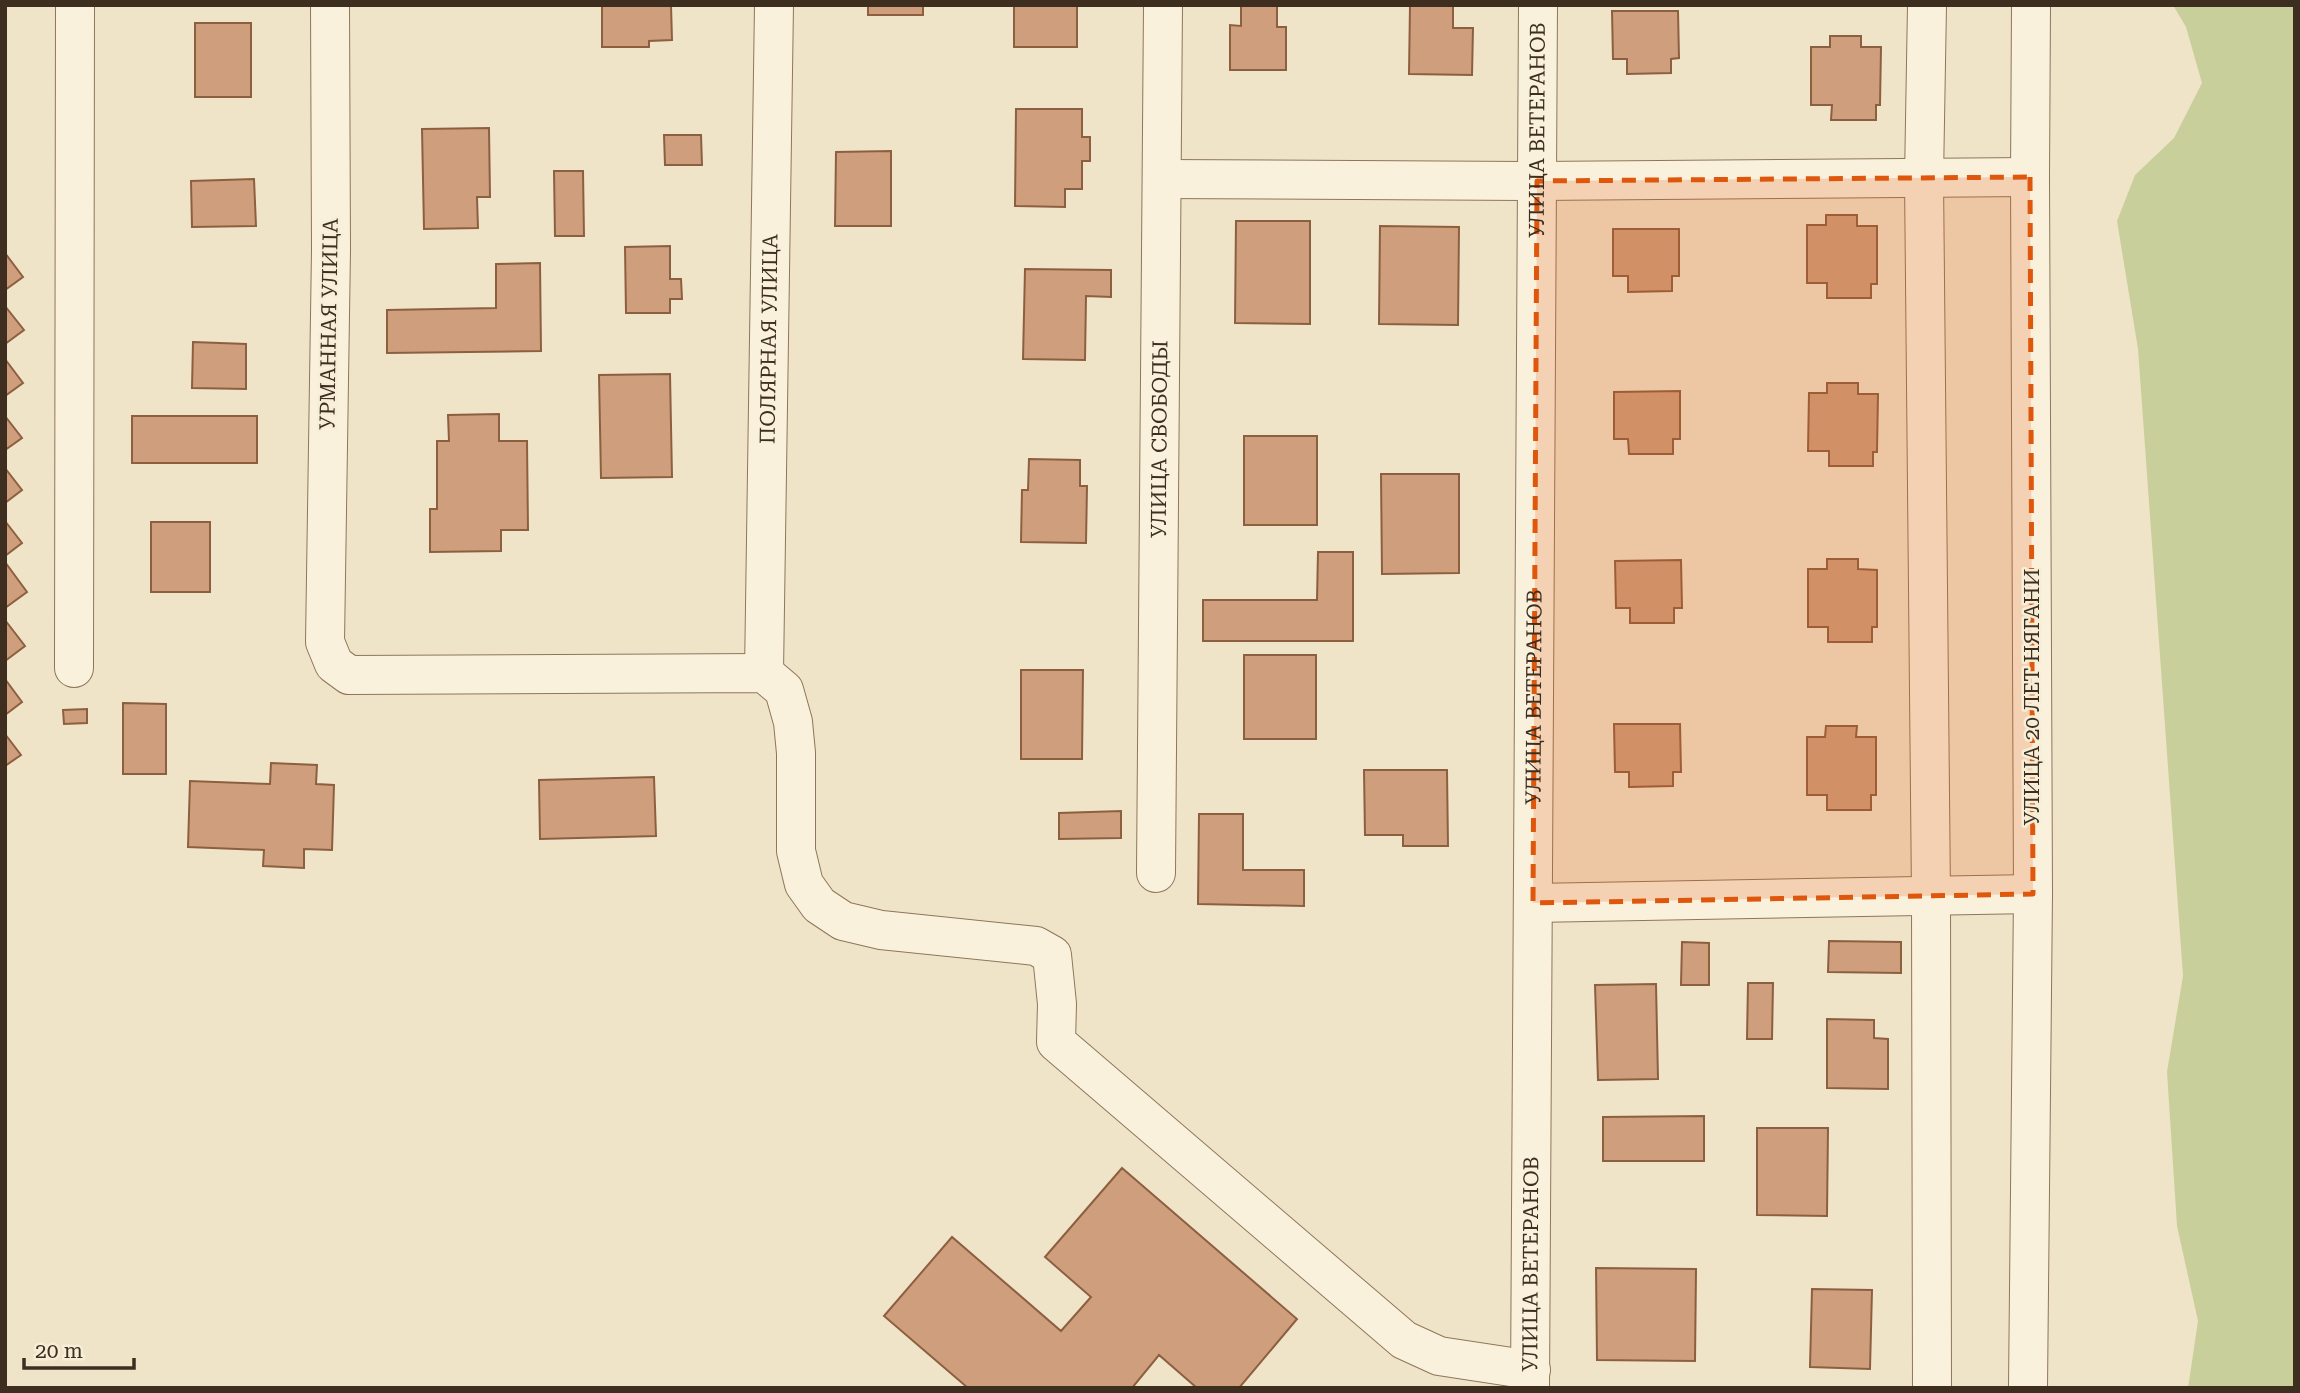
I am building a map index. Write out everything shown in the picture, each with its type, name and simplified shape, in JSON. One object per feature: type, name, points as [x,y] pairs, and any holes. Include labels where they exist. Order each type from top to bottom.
[{"type":"street","points":[[74,668],[75,5]]},
{"type":"street","name":"УРМАННАЯ УЛИЦА","points":[[330,5],[331,250],[325,642],[334,664],[349,675],[764,673]]},
{"type":"street","name":"ПОЛЯРНАЯ УЛИЦА","points":[[764,673],[774,5]]},
{"type":"street","name":"УЛИЦА СВОБОДЫ","points":[[1156,873],[1163,5]]},
{"type":"street","name":"УЛИЦА ВЕТЕРАНОВ","points":[[1531,1379],[1538,5]]},
{"type":"street","points":[[1927,5],[1924,178],[1931,896],[1932,1388]]},
{"type":"street","name":"УЛИЦА 20 ЛЕТ НЯГАНИ","points":[[2028,1388],[2033,894],[2031,5]]},
{"type":"street","points":[[1162,179],[1537,181],[2030,177]]},
{"type":"street","points":[[764,673],[784,690],[793,722],[796,753],[796,851],[804,884],[819,905],[843,921],[881,930],[1036,946],[1052,955],[1057,1004],[1056,1042],[1404,1340],[1439,1356],[1531,1379]]},
{"type":"street","points":[[1533,903],[2033,894]]},
{"type":"highlighted area","points":[[2030,177],[2033,894],[1533,903],[1537,181]]},
{"type":"green space","points":[[2173,5],[2295,5],[2295,1388],[2188,1388],[2198,1321],[2177,1226],[2167,1072],[2183,976],[2138,349],[2117,221],[2135,175],[2174,138],[2202,83],[2186,27]]},
{"type":"building","points":[[602,5],[671,5],[672,40],[649,41],[649,47],[602,47]]},
{"type":"building","points":[[868,5],[923,5],[923,15],[868,15]]},
{"type":"building","points":[[1014,5],[1077,5],[1077,47],[1014,47]]},
{"type":"building","points":[[1241,5],[1277,5],[1277,27],[1286,27],[1286,70],[1230,70],[1230,25],[1241,26]]},
{"type":"building","points":[[1410,5],[1453,5],[1453,28],[1473,28],[1472,75],[1409,74]]},
{"type":"building","points":[[1612,11],[1678,11],[1679,58],[1671,59],[1671,73],[1627,74],[1627,59],[1613,59]]},
{"type":"building","points":[[195,23],[251,23],[251,97],[195,97]]},
{"type":"building","points":[[1830,36],[1861,36],[1861,47],[1881,47],[1880,105],[1876,105],[1876,120],[1831,120],[1832,105],[1811,105],[1811,47],[1830,47]]},
{"type":"building","points":[[1016,109],[1082,109],[1082,137],[1090,137],[1090,161],[1082,161],[1082,189],[1065,189],[1065,207],[1015,206]]},
{"type":"building","points":[[489,128],[490,197],[477,197],[478,228],[424,229],[422,129]]},
{"type":"building","points":[[664,135],[701,135],[702,165],[665,165]]},
{"type":"building","points":[[891,151],[891,226],[835,226],[836,152]]},
{"type":"building","points":[[554,171],[583,171],[584,236],[555,236]]},
{"type":"building","points":[[254,179],[256,226],[192,227],[191,181]]},
{"type":"building","points":[[1826,215],[1857,215],[1857,226],[1877,226],[1877,284],[1871,284],[1871,298],[1827,298],[1827,283],[1807,283],[1807,225],[1826,225]]},
{"type":"building","points":[[1236,221],[1310,221],[1310,324],[1235,323]]},
{"type":"building","points":[[1380,226],[1459,227],[1458,325],[1379,324]]},
{"type":"building","points":[[1613,229],[1679,229],[1679,276],[1672,276],[1672,291],[1628,292],[1628,276],[1613,276]]},
{"type":"building","points":[[670,246],[670,279],[681,279],[682,299],[670,299],[670,313],[626,313],[625,247]]},
{"type":"building","points":[[5,253],[23,277],[5,290]]},
{"type":"building","points":[[540,263],[541,351],[387,353],[387,310],[496,308],[496,264]]},
{"type":"building","points":[[1025,269],[1111,270],[1111,297],[1086,296],[1085,360],[1023,359]]},
{"type":"building","points":[[5,306],[24,330],[5,344]]},
{"type":"building","points":[[193,342],[246,344],[246,389],[192,388]]},
{"type":"building","points":[[5,359],[23,383],[5,396]]},
{"type":"building","points":[[670,374],[672,477],[601,478],[599,375]]},
{"type":"building","points":[[1827,383],[1858,383],[1858,394],[1878,394],[1877,452],[1873,452],[1873,466],[1829,466],[1829,451],[1808,451],[1809,393],[1827,393]]},
{"type":"building","points":[[1680,391],[1680,439],[1673,439],[1673,454],[1629,454],[1628,439],[1614,439],[1614,392]]},
{"type":"building","points":[[499,414],[499,441],[527,441],[528,530],[501,530],[501,551],[430,552],[430,509],[437,509],[437,441],[449,441],[448,415]]},
{"type":"building","points":[[5,416],[22,438],[5,450]]},
{"type":"building","points":[[132,416],[257,416],[257,463],[132,463]]},
{"type":"building","points":[[1244,436],[1317,436],[1317,525],[1244,525]]},
{"type":"building","points":[[1029,459],[1080,460],[1080,486],[1087,486],[1086,543],[1021,542],[1022,490],[1028,490]]},
{"type":"building","points":[[5,468],[22,490],[5,503]]},
{"type":"building","points":[[1381,474],[1459,474],[1459,573],[1382,574]]},
{"type":"building","points":[[5,521],[22,543],[5,556]]},
{"type":"building","points":[[151,522],[210,522],[210,592],[151,592]]},
{"type":"building","points":[[1318,552],[1353,552],[1353,641],[1203,641],[1203,600],[1317,600]]},
{"type":"building","points":[[1827,559],[1858,559],[1858,569],[1877,570],[1877,627],[1872,627],[1872,642],[1828,642],[1828,627],[1808,627],[1808,569],[1827,569]]},
{"type":"building","points":[[1681,560],[1682,608],[1674,608],[1674,623],[1630,623],[1630,608],[1616,608],[1615,561]]},
{"type":"building","points":[[5,562],[27,592],[5,608]]},
{"type":"building","points":[[5,620],[25,646],[5,661]]},
{"type":"building","points":[[1244,655],[1316,655],[1316,739],[1244,739]]},
{"type":"building","points":[[1021,670],[1083,670],[1082,759],[1021,759]]},
{"type":"building","points":[[5,679],[22,702],[5,715]]},
{"type":"building","points":[[123,703],[166,704],[166,774],[123,774]]},
{"type":"building","points":[[87,709],[87,723],[64,724],[63,710]]},
{"type":"building","points":[[1614,724],[1680,724],[1681,772],[1673,772],[1673,786],[1629,787],[1629,772],[1615,772]]},
{"type":"building","points":[[1826,726],[1857,726],[1856,737],[1876,737],[1876,795],[1871,795],[1871,810],[1827,810],[1827,795],[1807,795],[1807,737],[1825,737]]},
{"type":"building","points":[[5,734],[21,755],[5,766]]},
{"type":"building","points":[[271,763],[317,765],[316,784],[334,785],[332,850],[304,849],[304,868],[263,866],[264,850],[188,847],[190,781],[270,784]]},
{"type":"building","points":[[1364,770],[1447,770],[1448,846],[1403,846],[1403,835],[1365,835]]},
{"type":"building","points":[[654,777],[656,836],[540,839],[539,780]]},
{"type":"building","points":[[1121,811],[1121,838],[1059,839],[1059,813]]},
{"type":"building","points":[[1199,814],[1243,814],[1243,870],[1304,870],[1304,906],[1198,904]]},
{"type":"building","points":[[1829,941],[1901,942],[1901,973],[1828,972]]},
{"type":"building","points":[[1682,942],[1709,943],[1709,985],[1681,985]]},
{"type":"building","points":[[1748,983],[1773,983],[1772,1039],[1747,1039]]},
{"type":"building","points":[[1656,984],[1658,1079],[1598,1080],[1595,985]]},
{"type":"building","points":[[1827,1019],[1874,1020],[1874,1038],[1888,1039],[1888,1089],[1827,1088]]},
{"type":"building","points":[[1704,1116],[1704,1161],[1603,1161],[1603,1117]]},
{"type":"building","points":[[1757,1128],[1828,1128],[1827,1216],[1757,1215]]},
{"type":"building","points":[[1122,1168],[1297,1319],[1239,1388],[1197,1388],[1159,1355],[1132,1388],[968,1388],[884,1316],[952,1237],[1061,1331],[1091,1297],[1045,1257]]},
{"type":"building","points":[[1596,1268],[1696,1269],[1695,1361],[1597,1360]]},
{"type":"building","points":[[1812,1289],[1872,1290],[1870,1369],[1810,1367]]}]
